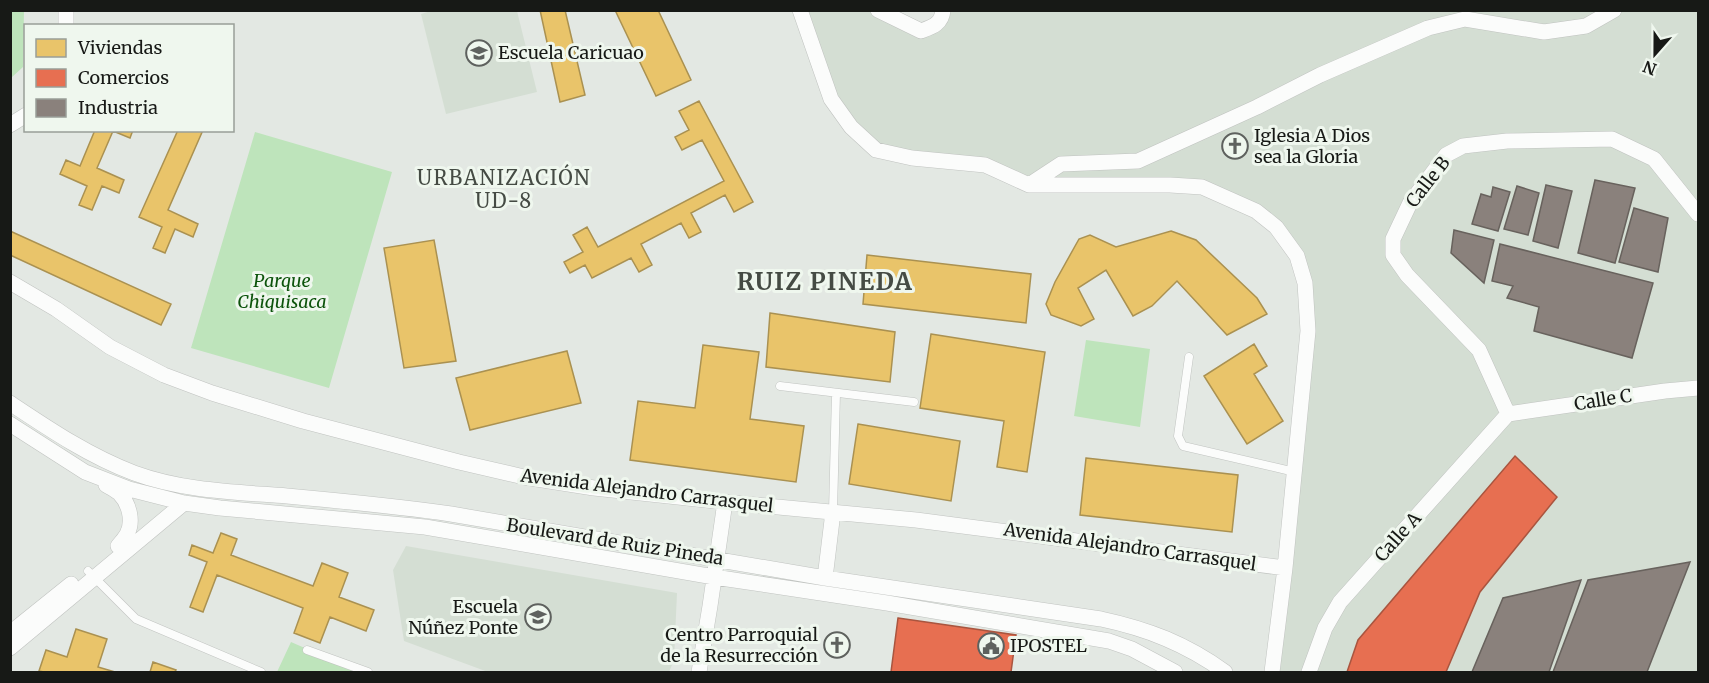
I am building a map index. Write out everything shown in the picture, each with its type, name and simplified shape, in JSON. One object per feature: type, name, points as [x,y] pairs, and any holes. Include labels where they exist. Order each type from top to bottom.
[{"type":"street","points":[[800,10],[831,99],[851,127],[876,150],[912,158],[986,165],[1029,185],[1202,187],[1256,211],[1276,227],[1297,256],[1305,283],[1308,331],[1285,568],[1272,672]]},
{"type":"street","points":[[878,10],[921,31],[936,26],[943,15],[943,10]]},
{"type":"street","points":[[1029,185],[1061,164],[1138,162],[1320,75],[1428,28],[1465,19],[1544,32],[1586,27],[1614,10]]},
{"type":"street","points":[[10,126],[24,116]]},
{"type":"street","name":"Calle B","points":[[1508,414],[1479,350],[1407,275],[1393,255],[1393,239],[1410,203],[1446,156],[1462,146],[1507,141],[1612,139],[1654,159],[1698,214]]},
{"type":"street","name":"Avenida Alejandro Carrasquel","points":[[10,282],[56,309],[110,347],[164,375],[303,421],[524,477],[594,488],[916,520],[1285,568]]},
{"type":"street","name":"Calle C","points":[[1508,414],[1698,388]]},
{"type":"street","name":"Boulevard de Ruiz Pineda","points":[[10,403],[59,436],[104,460],[183,487],[379,504],[451,514],[825,578],[1090,617],[1129,625],[1158,635],[1184,646],[1225,672]]},
{"type":"street","name":"Calle A","points":[[1309,672],[1325,628],[1340,602],[1508,414]]},
{"type":"street","name":"Boulevard de Ruiz Pineda","points":[[10,424],[85,472],[129,489],[178,501],[220,508],[425,527],[714,577],[887,603],[1109,641],[1132,649],[1175,672]]},
{"type":"street","points":[[10,633],[91,574],[127,534],[130,514],[127,503],[118,493],[85,472]]},
{"type":"street","points":[[10,648],[91,574],[178,501],[183,487]]},
{"type":"street","points":[[118,546],[178,501]]},
{"type":"street","points":[[699,672],[725,502]]},
{"type":"street","points":[[825,578],[833,512]]},
{"type":"lane","points":[[1189,357],[1178,436],[1183,446],[1295,472]]},
{"type":"lane","points":[[780,386],[914,402]]},
{"type":"lane","points":[[833,512],[836,393]]},
{"type":"lane","points":[[91,574],[136,619],[261,672]]},
{"type":"lane","points":[[307,650],[368,672]]},
{"type":"shaded area","name":"Escuela Caricuao","points":[[434,10],[517,11],[537,92],[446,114],[421,14]]},
{"type":"shaded area","points":[[943,10],[1698,11],[1698,672],[1272,672],[1305,283],[1276,227],[1202,187],[1029,185],[985,165],[876,150],[851,127],[800,11],[878,11],[921,31]]},
{"type":"shaded area","name":"Escuela Núñez Ponte","points":[[406,546],[677,593],[674,660],[669,672],[488,672],[404,641],[393,570]]},
{"type":"green space","points":[[11,10],[24,11],[23,67],[11,78]]},
{"type":"green space","name":"Parque Chiquisaca","points":[[255,132],[392,172],[329,388],[191,348]]},
{"type":"green space","points":[[1086,340],[1150,349],[1140,427],[1074,416]]},
{"type":"green space","points":[[291,642],[353,669],[351,672],[277,672]]},
{"type":"building: Viviendas","points":[[540,10],[565,10],[585,95],[560,102]]},
{"type":"building: Viviendas","points":[[615,10],[658,10],[691,80],[656,96]]},
{"type":"building: Viviendas","points":[[699,101],[753,202],[734,212],[725,195],[691,213],[701,232],[689,238],[681,223],[641,244],[652,265],[639,272],[631,258],[592,278],[585,265],[570,273],[564,262],[583,252],[573,235],[587,227],[598,247],[724,181],[702,140],[682,150],[675,137],[689,130],[679,111]]},
{"type":"building: Viviendas","points":[[94,132],[113,132],[97,168],[124,180],[119,193],[102,186],[92,210],[79,205],[87,186],[60,174],[66,160],[80,166]]},
{"type":"building: Viviendas","points":[[115,132],[132,132],[130,138]]},
{"type":"building: Viviendas","points":[[177,132],[202,132],[168,210],[198,224],[193,237],[175,229],[165,253],[153,248],[162,227],[139,217]]},
{"type":"building: Viviendas","points":[[10,231],[171,304],[161,325],[10,255]]},
{"type":"building: Viviendas","points":[[1171,231],[1196,240],[1257,298],[1267,314],[1227,335],[1177,281],[1152,306],[1133,316],[1106,270],[1078,288],[1094,319],[1081,326],[1051,315],[1046,304],[1055,282],[1079,239],[1090,235],[1116,247]]},
{"type":"building: Viviendas","points":[[434,240],[456,361],[404,368],[384,248]]},
{"type":"building: Viviendas","points":[[867,255],[1031,274],[1026,323],[863,304]]},
{"type":"building: Viviendas","points":[[770,313],[895,332],[890,382],[766,367]]},
{"type":"building: Viviendas","points":[[931,334],[1045,352],[1027,472],[997,467],[1004,421],[920,408]]},
{"type":"building: Viviendas","points":[[1254,344],[1267,366],[1254,374],[1283,421],[1247,444],[1204,376]]},
{"type":"building: Viviendas","points":[[703,345],[759,352],[750,419],[804,426],[796,482],[630,460],[638,401],[695,408]]},
{"type":"building: Viviendas","points":[[567,351],[581,403],[470,430],[456,378]]},
{"type":"building: Viviendas","points":[[858,424],[960,441],[951,501],[849,484]]},
{"type":"building: Viviendas","points":[[1086,458],[1238,475],[1232,532],[1080,515]]},
{"type":"building: Viviendas","points":[[221,533],[237,539],[231,555],[313,586],[322,563],[348,573],[339,597],[374,610],[366,631],[330,617],[320,643],[294,633],[303,608],[217,575],[203,612],[190,607],[207,562],[189,555],[192,545],[213,553]]},
{"type":"building: Viviendas","points":[[76,629],[107,639],[98,667],[115,672],[39,671],[46,650],[67,657]]},
{"type":"building: Viviendas","points":[[153,662],[176,670],[175,672],[150,672]]},
{"type":"building: Comercios","points":[[1515,456],[1557,497],[1480,592],[1446,672],[1347,672],[1358,640]]},
{"type":"building: Comercios","points":[[898,618],[1016,635],[1011,672],[891,672]]},
{"type":"building: Industria","points":[[1595,180],[1635,188],[1615,263],[1578,253]]},
{"type":"building: Industria","points":[[1546,185],[1572,191],[1558,248],[1533,241]]},
{"type":"building: Industria","points":[[1517,186],[1539,193],[1528,235],[1504,229]]},
{"type":"building: Industria","points":[[1493,187],[1510,192],[1498,231],[1472,224],[1481,194],[1491,197]]},
{"type":"building: Industria","points":[[1634,208],[1668,218],[1658,272],[1619,262]]},
{"type":"building: Industria","points":[[1454,230],[1494,240],[1484,283],[1451,253]]},
{"type":"building: Industria","points":[[1500,244],[1653,283],[1632,358],[1534,331],[1539,307],[1507,298],[1513,286],[1492,281]]},
{"type":"building: Industria","points":[[1690,562],[1647,672],[1553,672],[1588,580]]},
{"type":"building: Industria","points":[[1581,580],[1549,672],[1472,672],[1503,598]]},
{"type":"place","name":"Escuela Caricuao","points":[[479,53]]},
{"type":"place","name":"Iglesia A Dios sea la Gloria","points":[[1235,146]]},
{"type":"place","name":"Escuela Núñez Ponte","points":[[538,617]]},
{"type":"place","name":"Centro Parroquial de la Resurrección","points":[[837,645]]},
{"type":"place","name":"IPOSTEL","points":[[991,646]]},
{"type":"district","name":"URBANIZACIÓN UD-8","points":[[504,190]]},
{"type":"district","name":"RUIZ PINEDA","points":[[825,282]]}]
